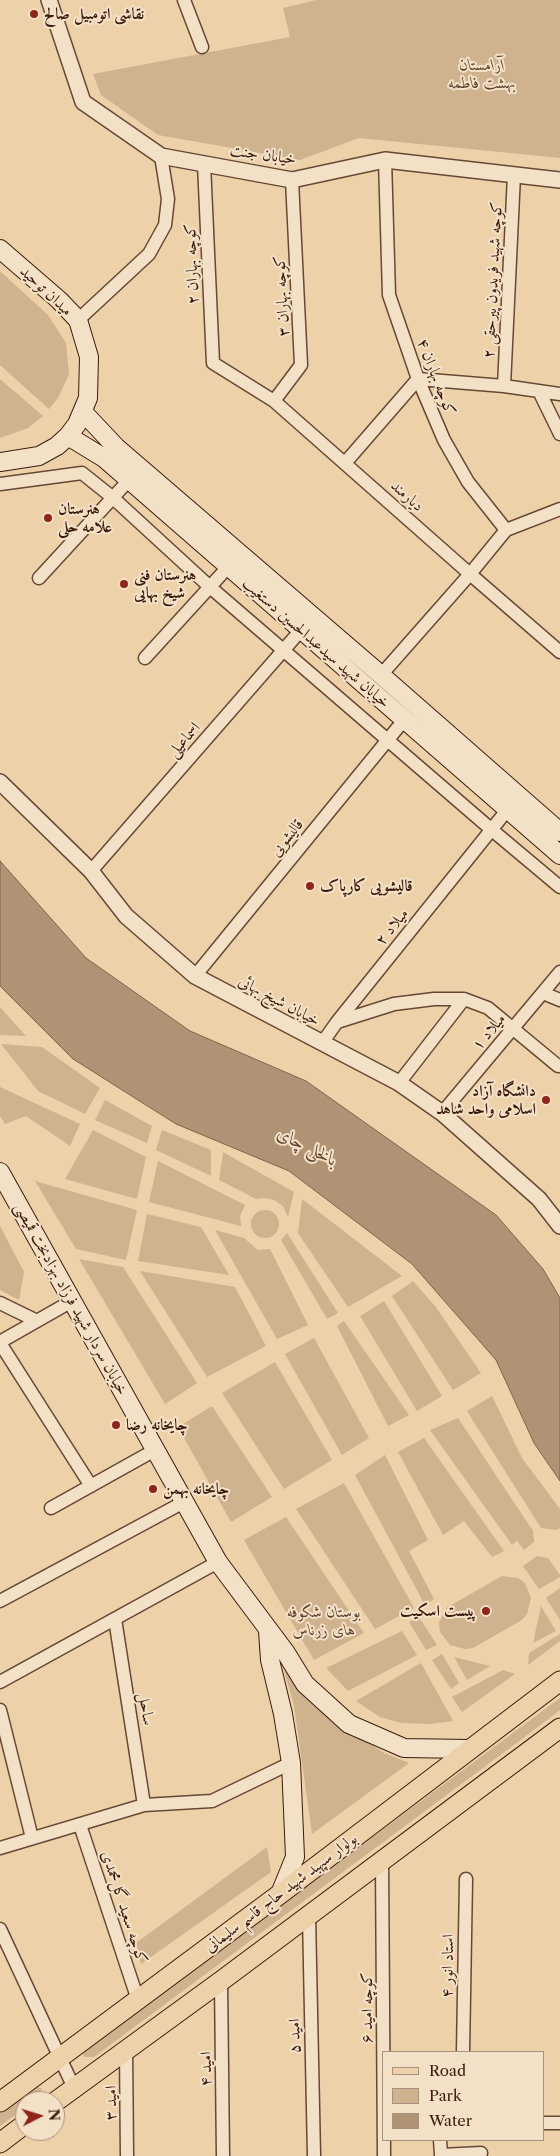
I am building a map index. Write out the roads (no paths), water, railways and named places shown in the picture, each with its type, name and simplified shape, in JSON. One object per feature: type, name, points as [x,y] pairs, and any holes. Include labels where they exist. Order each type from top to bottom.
[{"type":"main road","name":"میدان توحید","points":[[0,249],[78,320],[90,357],[88,398],[77,424],[68,436],[58,446],[39,456],[0,462]]},
{"type":"main road","name":"خیابان شهید سیدعبدالحسین دستغیب","points":[[83,412],[116,448],[381,675],[560,832]]},
{"type":"main road","name":"خیابان شهید سیدعبدالحسین دستغیب","points":[[68,436],[104,458],[560,855]]},
{"type":"main road","name":"خیابان سردار شهید فرزاد بهزاد‌بخت قمیصی","points":[[2,1179],[218,1562],[286,1654],[305,1684],[350,1724],[404,1748],[469,1750]]},
{"type":"main road","points":[[268,1631],[270,1660],[283,1714],[291,1763],[295,1857],[280,1894]]},
{"type":"main road","name":"بولوار سپهبد شهید حاج قاسم سلیمانی","points":[[0,2102],[280,1894],[560,1681]]},
{"type":"main road","name":"بولوار سپهبد شهید حاج قاسم سلیمانی","points":[[65,2095],[309,1916],[382,1859],[556,1733]]},
{"type":"main road","points":[[0,2143],[15,2132]]},
{"type":"street","name":"خیابان جنت","points":[[49,0],[84,102],[161,156],[292,180],[385,160],[560,180]]},
{"type":"street","points":[[184,0],[202,47]]},
{"type":"street","points":[[78,320],[149,254],[166,225],[168,199],[161,156]]},
{"type":"street","name":"کوچه بهاران ۴","points":[[385,160],[389,295],[418,379],[444,440],[468,482],[506,530]]},
{"type":"street","name":"کوچه بهاران ۲","points":[[204,164],[213,363]]},
{"type":"street","name":"کوچه شهید فریدون پیرحقی ۲","points":[[504,386],[514,175]]},
{"type":"street","name":"کوچه بهاران ۳","points":[[274,401],[301,365],[292,180]]},
{"type":"street","name":"دیارمند","points":[[213,363],[274,401],[560,652]]},
{"type":"street","points":[[345,462],[418,379],[504,386],[560,394]]},
{"type":"street","points":[[539,391],[560,434]]},
{"type":"street","points":[[0,484],[82,474],[112,497],[283,650],[560,887]]},
{"type":"street","points":[[39,578],[129,480]]},
{"type":"street","points":[[381,675],[506,530],[560,509]]},
{"type":"street","points":[[145,658],[228,567]]},
{"type":"street","name":"اسماعیلی","points":[[91,871],[301,630]]},
{"type":"street","name":"قالیشویی","points":[[195,976],[404,720]]},
{"type":"street","name":"خیابان شیخ بهائی","points":[[0,782],[91,871],[126,916],[195,976],[399,1083],[442,1113],[539,1199],[560,1226]]},
{"type":"street","name":"میلاد ۲","points":[[322,1043],[336,1022],[508,809]]},
{"type":"street","name":"میلاد ۱","points":[[442,1113],[560,972]]},
{"type":"street","points":[[543,993],[560,1000]]},
{"type":"street","points":[[336,1022],[394,1004],[434,999],[464,999],[488,1008],[558,1066]]},
{"type":"street","points":[[399,1083],[464,999]]},
{"type":"street","points":[[72,1301],[0,1342],[91,1486]]},
{"type":"street","points":[[0,1303],[37,1321]]},
{"type":"street","points":[[51,1508],[155,1450]]},
{"type":"street","points":[[0,1601],[184,1502]]},
{"type":"street","points":[[0,1682],[218,1562]]},
{"type":"street","name":"ساحل","points":[[116,1619],[144,1805]]},
{"type":"street","points":[[0,1710],[32,1838]]},
{"type":"street","points":[[0,1848],[144,1805],[212,1801],[291,1763]]},
{"type":"street","name":"کوچه سعید گل‌محمدی","points":[[80,1825],[138,2000]]},
{"type":"street","name":"کوچه امید ۶","points":[[382,1859],[383,2051]]},
{"type":"street","name":"استاد انور ۴","points":[[463,2051],[466,1879]]},
{"type":"street","name":"امید ۵","points":[[309,1916],[314,2156]]},
{"type":"street","points":[[0,1929],[74,2088]]},
{"type":"street","name":"امید ۴","points":[[221,1981],[222,2156]]},
{"type":"street","name":"امید ۳","points":[[126,2049],[127,2156]]},
{"type":"street","points":[[545,2123],[560,2123]]},
{"type":"street","name":"کوچه امید ۶","points":[[384,2141],[384,2156]]},
{"type":"street","points":[[440,2141],[441,2154],[481,2154],[480,2141]]},
{"type":"water","name":"بالخلی چای","points":[[0,861],[86,958],[190,1031],[306,1081],[496,1215],[543,1269],[560,1298],[560,1481],[534,1443],[496,1360],[412,1264],[289,1171],[176,1124],[73,1059],[0,986]]},
{"type":"place","name":"نقاشی اتومبیل صالح","points":[[34,14]]},
{"type":"place","name":"هنرستان علامه حلی","points":[[48,518]]},
{"type":"place","name":"هنرستان فنی شیخ بهایی","points":[[124,584]]},
{"type":"place","name":"قالیشویی کارپاک","points":[[310,886]]},
{"type":"place","name":"دانشگاه آزاد اسلامی واحد شاهد","points":[[546,1100]]},
{"type":"place","name":"چایخانه رضا","points":[[116,1425]]},
{"type":"place","name":"چایخانه بهمن","points":[[153,1489]]},
{"type":"place","name":"پیست اسکیت","points":[[486,1611]]},
{"type":"park label","name":"آرامستان بهشت فاطمه","points":[[482,74]]},
{"type":"park label","name":"بوستان شکوفه های زرناس","points":[[324,1621]]}]
